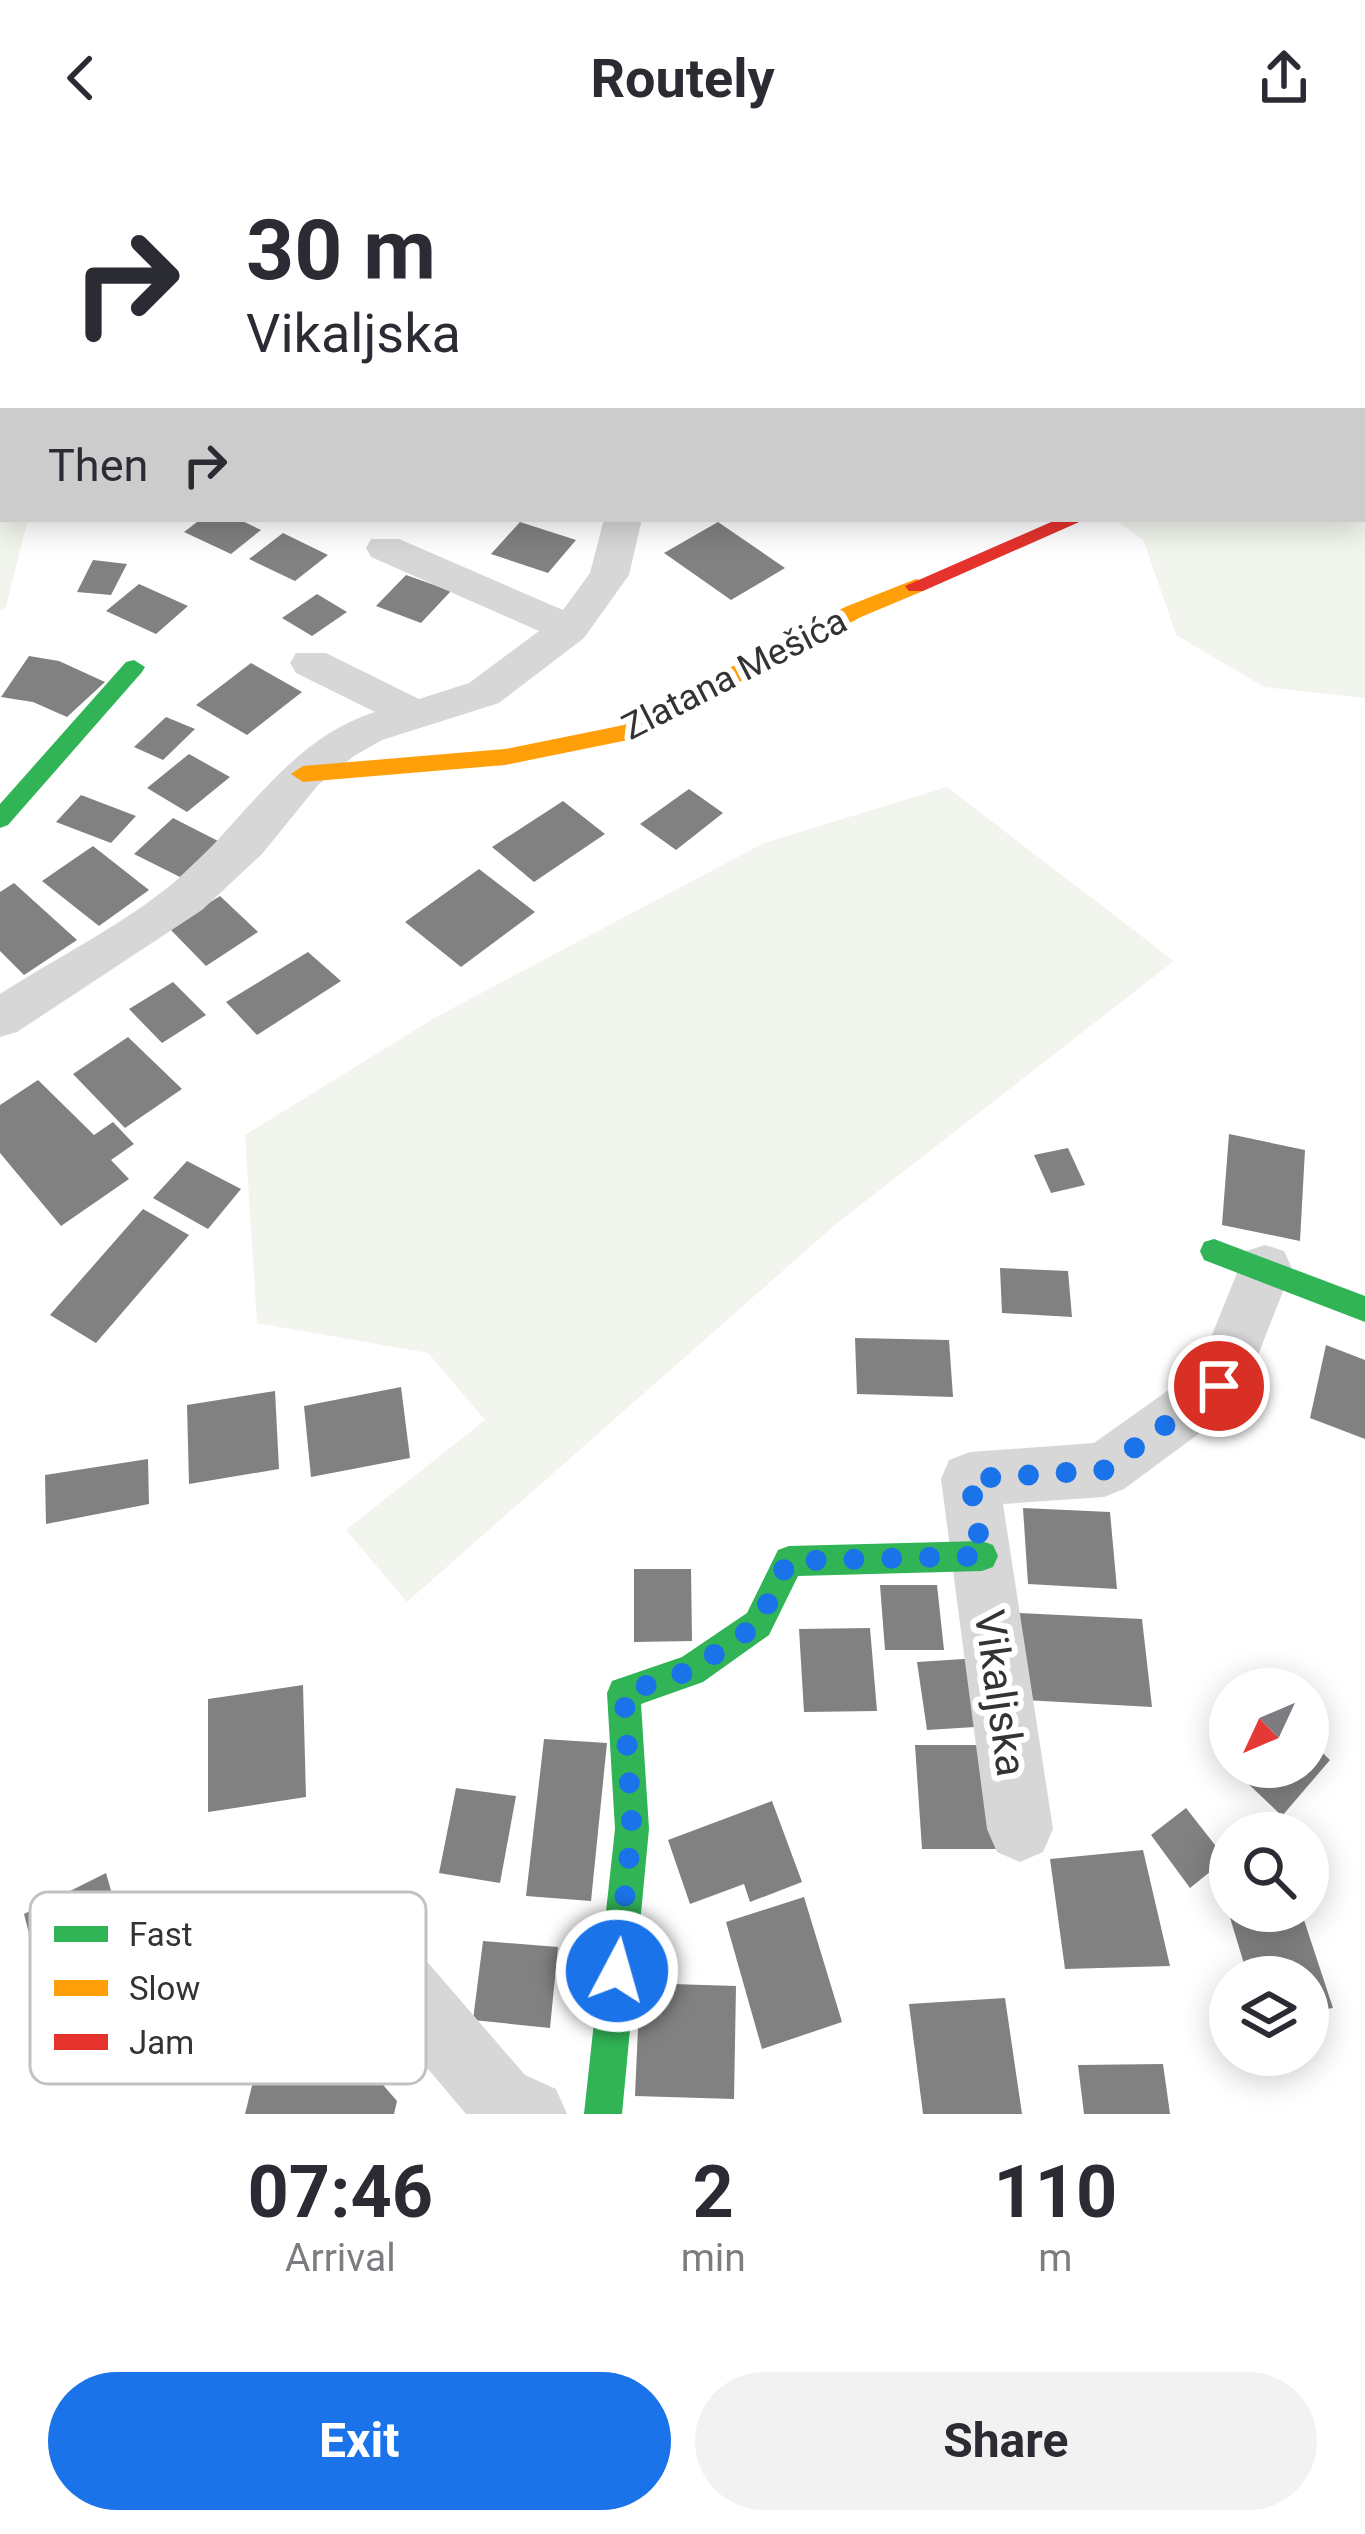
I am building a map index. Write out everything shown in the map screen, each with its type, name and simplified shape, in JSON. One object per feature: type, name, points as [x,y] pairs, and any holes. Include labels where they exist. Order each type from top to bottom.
[{"type":"street","points":[[0,1018],[187,898],[246,842],[303,774],[367,730],[484,693],[570,629],[609,574],[622,522]]},
{"type":"street","name":"Zlatana Mešića","points":[[303,774],[505,757],[625,733],[853,612],[1069,522]]},
{"type":"street","points":[[385,548],[570,629]]},
{"type":"street","points":[[311,663],[418,716]]},
{"type":"street","points":[[0,819],[134,667]]},
{"type":"street","name":"Vikaljska","points":[[1020,1829],[970,1479],[1104,1470],[1219,1386],[1239,1260],[1365,1310]]},
{"type":"street","points":[[603,2114],[632,1829],[624,1693],[692,1670],[758,1624],[788,1561],[982,1556]]},
{"type":"street","points":[[426,2013],[500,2100],[531,2114]]},
{"type":"shaded area","points":[[0,522],[27,522],[6,607],[0,611]]},
{"type":"shaded area","points":[[1118,522],[1365,522],[1365,698],[1264,687],[1176,635],[1144,541]]},
{"type":"shaded area","points":[[947,787],[1174,961],[836,1224],[407,1602],[346,1530],[485,1420],[428,1353],[257,1323],[245,1135],[436,1017],[764,843]]},
{"type":"building","points":[[197,522],[244,522],[261,530],[231,554],[184,532]]},
{"type":"building","points":[[520,522],[576,540],[548,573],[491,554]]},
{"type":"building","points":[[718,522],[785,568],[731,600],[664,553]]},
{"type":"building","points":[[283,533],[328,555],[295,581],[249,559]]},
{"type":"building","points":[[93,560],[127,564],[111,595],[77,592]]},
{"type":"building","points":[[406,575],[451,591],[421,623],[376,606]]},
{"type":"building","points":[[139,584],[188,606],[156,634],[106,611]]},
{"type":"building","points":[[317,594],[347,612],[312,636],[282,618]]},
{"type":"building","points":[[29,656],[59,661],[105,682],[67,717],[33,702],[1,697]]},
{"type":"building","points":[[251,663],[302,692],[247,735],[196,705]]},
{"type":"building","points":[[166,717],[195,729],[163,760],[134,747]]},
{"type":"building","points":[[189,754],[230,777],[187,812],[147,788]]},
{"type":"building","points":[[689,789],[723,813],[676,850],[640,824]]},
{"type":"building","points":[[81,795],[136,816],[111,843],[56,822]]},
{"type":"building","points":[[563,801],[605,834],[534,882],[492,847]]},
{"type":"building","points":[[173,818],[218,841],[180,877],[134,854]]},
{"type":"building","points":[[93,846],[149,890],[99,926],[42,881]]},
{"type":"building","points":[[479,869],[535,912],[461,967],[405,922]]},
{"type":"building","points":[[14,883],[77,940],[24,975],[0,951],[0,892]]},
{"type":"building","points":[[220,896],[258,932],[206,966],[169,928]]},
{"type":"building","points":[[308,952],[341,981],[257,1035],[226,1002]]},
{"type":"building","points":[[173,982],[206,1015],[162,1043],[129,1009]]},
{"type":"building","points":[[128,1037],[182,1089],[125,1128],[73,1074]]},
{"type":"building","points":[[38,1080],[94,1135],[113,1122],[134,1144],[111,1160],[129,1179],[61,1226],[0,1153],[0,1105]]},
{"type":"building","points":[[1229,1134],[1305,1150],[1300,1241],[1222,1225]]},
{"type":"building","points":[[1068,1148],[1085,1185],[1051,1193],[1034,1155]]},
{"type":"building","points":[[187,1161],[241,1189],[208,1229],[153,1198]]},
{"type":"building","points":[[143,1209],[189,1235],[96,1343],[50,1315]]},
{"type":"building","points":[[1000,1268],[1068,1271],[1072,1317],[1002,1313]]},
{"type":"building","points":[[855,1338],[949,1340],[953,1397],[857,1394]]},
{"type":"building","points":[[1326,1345],[1365,1360],[1365,1439],[1310,1418]]},
{"type":"building","points":[[401,1387],[410,1458],[311,1477],[304,1406]]},
{"type":"building","points":[[275,1391],[279,1469],[189,1484],[187,1405]]},
{"type":"building","points":[[148,1459],[149,1504],[46,1524],[45,1475]]},
{"type":"building","points":[[1023,1508],[1110,1512],[1117,1589],[1028,1584]]},
{"type":"building","points":[[634,1569],[691,1569],[692,1641],[634,1642]]},
{"type":"building","points":[[880,1585],[937,1585],[944,1650],[885,1650]]},
{"type":"building","points":[[1019,1613],[1142,1619],[1152,1707],[1024,1700]]},
{"type":"building","points":[[870,1628],[877,1711],[804,1712],[799,1629]]},
{"type":"building","points":[[979,1658],[991,1726],[927,1730],[917,1662]]},
{"type":"building","points":[[303,1685],[306,1797],[208,1812],[208,1699]]},
{"type":"building","points":[[544,1739],[607,1743],[591,1901],[526,1896]]},
{"type":"building","points":[[915,1745],[992,1745],[1002,1849],[922,1849]]},
{"type":"building","points":[[456,1788],[516,1796],[500,1883],[439,1873]]},
{"type":"building","points":[[1253,1788],[1306,1788],[1285,1812],[1278,1812]]},
{"type":"building","points":[[772,1801],[802,1882],[750,1902],[744,1884],[690,1904],[668,1840]]},
{"type":"building","points":[[1186,1808],[1209,1837],[1209,1873],[1190,1888],[1151,1835]]},
{"type":"building","points":[[1143,1850],[1170,1966],[1065,1969],[1050,1859]]},
{"type":"building","points":[[106,1873],[111,1892],[68,1892]]},
{"type":"building","points":[[804,1897],[842,2022],[762,2049],[726,1922]]},
{"type":"building","points":[[1234,1932],[1308,1932],[1316,1956],[1242,1956]]},
{"type":"building","points":[[483,1941],[558,1947],[550,2028],[473,2020]]},
{"type":"building","points":[[640,1983],[736,1986],[734,2099],[635,2096]]},
{"type":"building","points":[[1005,1998],[1022,2114],[923,2114],[909,2004]]},
{"type":"building","points":[[1163,2064],[1170,2114],[1084,2114],[1078,2065]]},
{"type":"building","points":[[252,2084],[382,2084],[397,2101],[394,2114],[245,2114]]},
{"type":"traffic: fast","points":[[0,819],[134,667]]},
{"type":"traffic: fast","points":[[1214,1251],[1365,1309]]},
{"type":"traffic: fast","points":[[603,2114],[632,1829],[624,1693],[691,1670],[758,1624],[789,1561],[982,1556]]},
{"type":"traffic: slow","points":[[303,774],[505,757],[625,733],[853,612],[916,586]]},
{"type":"traffic: jam","points":[[916,586],[1069,522]]},
{"type":"route","points":[[617,1971],[632,1829],[624,1693],[692,1670],[758,1624],[788,1561],[982,1556],[970,1479],[1104,1470],[1219,1386]]}]
